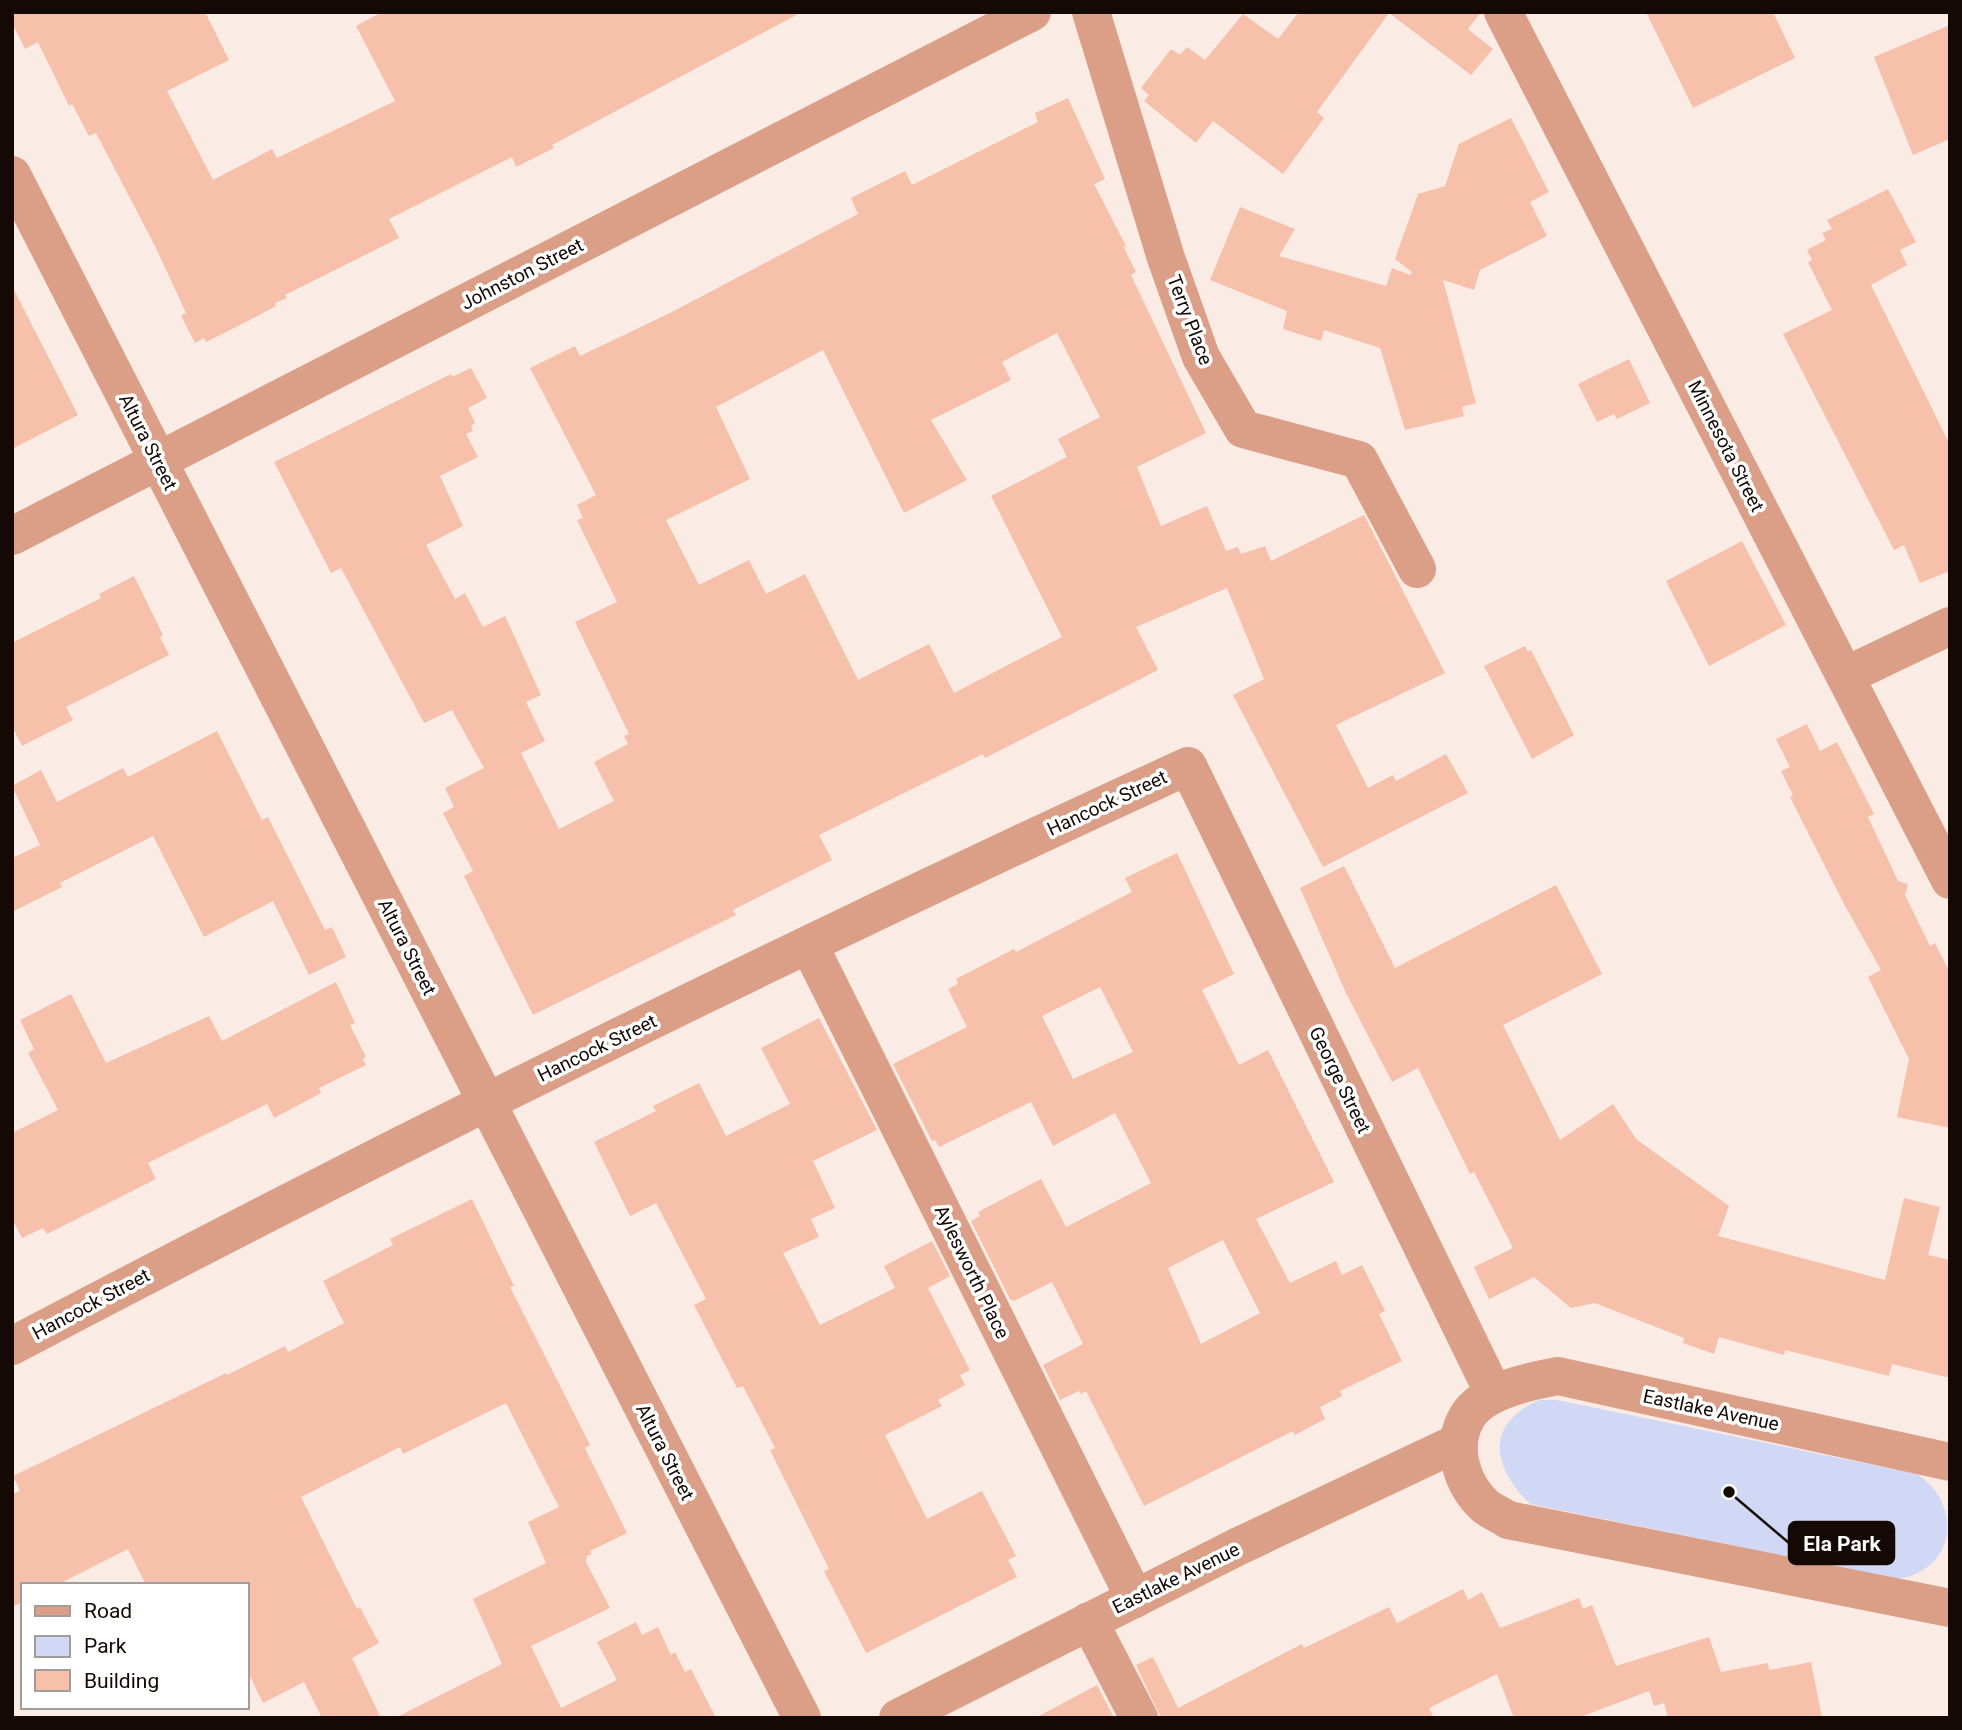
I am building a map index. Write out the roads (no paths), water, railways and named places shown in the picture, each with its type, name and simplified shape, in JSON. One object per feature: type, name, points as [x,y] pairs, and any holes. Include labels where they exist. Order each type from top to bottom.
[{"type":"street","name":"Johnston Street","points":[[12,536],[1032,12]]},
{"type":"street","name":"Terry Place","points":[[1091,12],[1175,283],[1201,357],[1243,429],[1359,460],[1417,569]]},
{"type":"street","name":"Minnesota Street","points":[[1503,12],[1950,880]]},
{"type":"street","name":"Altura Street","points":[[12,175],[802,1718]]},
{"type":"street","points":[[1845,676],[1950,626]]},
{"type":"street","name":"Hancock Street","points":[[12,1346],[212,1240],[809,945],[886,904],[1188,766]]},
{"type":"street","name":"George Street","points":[[1188,766],[1494,1394]]},
{"type":"street","name":"Aylesworth Place","points":[[809,945],[1135,1599]]},
{"type":"street","name":"Eastlake Avenue","points":[[898,1718],[1089,1621],[1457,1443],[1467,1416],[1494,1394],[1527,1381],[1558,1377],[1950,1462]]},
{"type":"street","points":[[1457,1443],[1462,1474],[1484,1505],[1508,1520],[1950,1608]]},
{"type":"street","points":[[1089,1621],[1139,1718]]},
{"type":"place","name":"Ela Park","points":[[1729,1492]]}]
